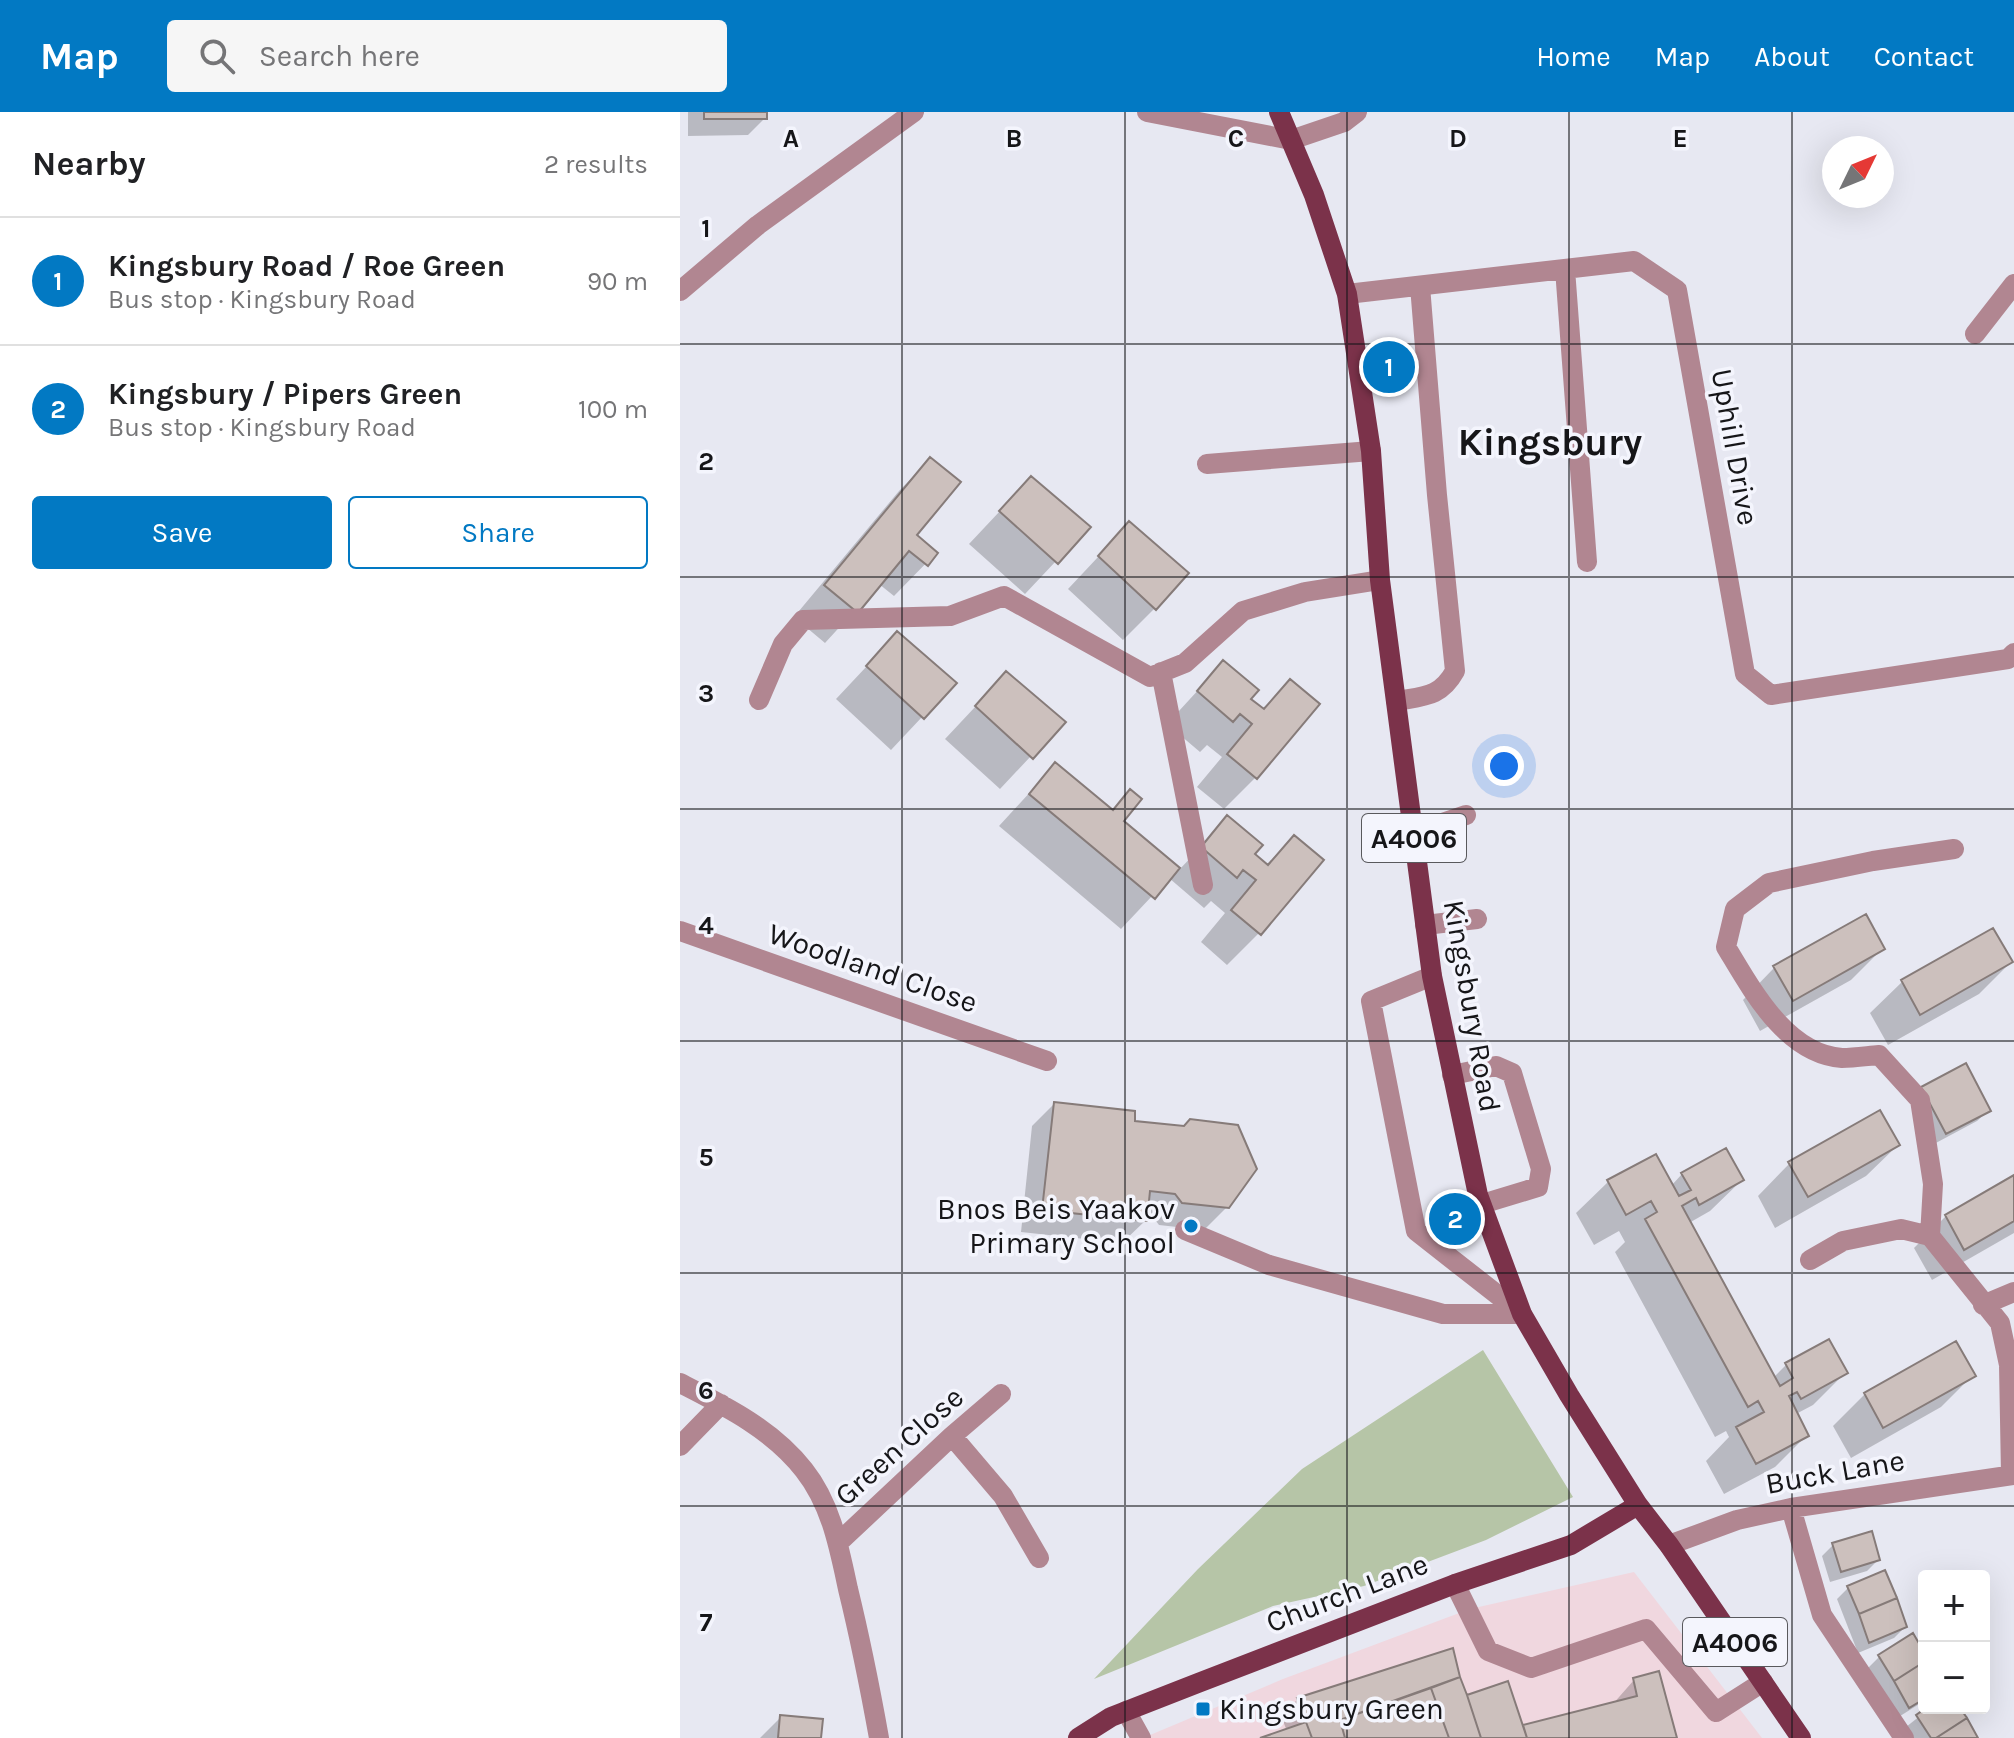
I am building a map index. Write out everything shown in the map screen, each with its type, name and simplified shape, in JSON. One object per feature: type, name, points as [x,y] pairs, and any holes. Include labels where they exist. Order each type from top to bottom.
[{"type":"main road","name":"Kingsbury Road","points":[[1279,112],[1314,195],[1347,294],[1371,451],[1380,580],[1432,976],[1482,1204],[1522,1314],[1638,1505],[1669,1545],[1801,1738]]},
{"type":"main road","name":"Church Lane","points":[[1078,1738],[1126,1711],[1455,1584],[1571,1545],[1638,1505]]},
{"type":"street","points":[[680,291],[758,225],[914,112]]},
{"type":"street","points":[[1147,112],[1291,140],[1344,122],[1357,112]]},
{"type":"street","name":"Uphill Drive","points":[[1347,294],[1634,261],[1677,290],[1745,674],[1771,695],[2008,659],[2014,653]]},
{"type":"street","points":[[1565,269],[1587,562]]},
{"type":"street","points":[[1975,334],[2014,284]]},
{"type":"street","points":[[1396,701],[1437,693],[1455,671],[1420,286]]},
{"type":"street","points":[[1207,464],[1371,451]]},
{"type":"street","points":[[759,700],[783,644],[803,620],[950,616],[1004,596],[1150,677],[1185,663],[1243,611],[1305,592],[1380,580]]},
{"type":"street","points":[[1161,672],[1203,885]]},
{"type":"street","points":[[1413,833],[1466,815]]},
{"type":"street","points":[[1930,1236],[1933,1184],[1920,1100],[1879,1055],[1840,1058],[1803,1047],[1756,998],[1726,947],[1735,909],[1769,883],[1873,861],[1954,849]]},
{"type":"street","points":[[1425,925],[1477,919]]},
{"type":"street","name":"Woodland Close","points":[[680,931],[1047,1061]]},
{"type":"street","points":[[1432,976],[1371,1001],[1416,1231],[1522,1314]]},
{"type":"street","points":[[1452,1075],[1496,1066],[1512,1073],[1541,1169],[1538,1187],[1482,1204]]},
{"type":"street","points":[[1810,1260],[1843,1241],[1901,1229],[1930,1236],[2000,1323],[2009,1365],[2012,1474]]},
{"type":"street","points":[[1185,1230],[1269,1265],[1443,1314],[1522,1314]]},
{"type":"street","points":[[1983,1305],[2014,1292]]},
{"type":"street","points":[[680,1383],[759,1428],[803,1469],[826,1505],[862,1648],[879,1738]]},
{"type":"street","name":"Green Close","points":[[838,1543],[1001,1394]]},
{"type":"street","points":[[680,1446],[721,1404]]},
{"type":"street","points":[[952,1436],[1003,1496],[1039,1558]]},
{"type":"street","name":"Buck Lane","points":[[1669,1545],[1737,1520],[1791,1508],[2012,1474]]},
{"type":"street","points":[[1791,1508],[1822,1615],[1904,1738]]},
{"type":"street","points":[[1455,1584],[1488,1651],[1531,1668],[1646,1629],[1716,1712],[1763,1682]]},
{"type":"street","points":[[1126,1711],[1141,1738]]},
{"type":"shaded area","points":[[1634,1572],[1762,1738],[1143,1738],[1283,1679],[1470,1609]]},
{"type":"green space","points":[[1483,1350],[1573,1497],[1486,1540],[1364,1586],[1273,1606],[1094,1679],[1198,1569],[1302,1469]]},
{"type":"building","points":[[704,112],[767,112],[767,119],[704,119]]},
{"type":"building","points":[[930,457],[961,482],[917,535],[938,553],[928,566],[909,551],[858,613],[824,585]]},
{"type":"building","points":[[1031,476],[1091,527],[1058,564],[999,511]]},
{"type":"building","points":[[1129,521],[1189,573],[1156,610],[1098,556]]},
{"type":"building","points":[[897,631],[957,683],[924,719],[866,666]]},
{"type":"building","points":[[1223,660],[1259,690],[1251,699],[1264,709],[1290,679],[1320,704],[1257,779],[1227,754],[1252,724],[1240,714],[1233,722],[1197,691]]},
{"type":"building","points":[[1006,671],[1066,722],[1033,759],[975,706]]},
{"type":"building","points":[[1055,762],[1113,810],[1130,789],[1142,799],[1124,821],[1180,868],[1155,899],[1029,794]]},
{"type":"building","points":[[1227,815],[1263,845],[1255,854],[1268,865],[1294,835],[1324,860],[1261,935],[1231,910],[1256,880],[1243,870],[1237,878],[1201,847]]},
{"type":"building","points":[[1866,914],[1885,949],[1793,1001],[1773,966]]},
{"type":"building","points":[[1993,928],[2013,962],[1920,1015],[1901,980]]},
{"type":"building","points":[[1966,1063],[1991,1111],[1946,1134],[1921,1087]]},
{"type":"building","points":[[1054,1102],[1135,1111],[1135,1121],[1184,1126],[1190,1119],[1238,1125],[1257,1169],[1229,1208],[1182,1203],[1175,1194],[1150,1191],[1147,1221],[1042,1210]]},
{"type":"building","points":[[1880,1110],[1900,1145],[1808,1197],[1788,1162]]},
{"type":"building","points":[[1726,1148],[1744,1180],[1699,1205],[1696,1198],[1682,1206],[1780,1386],[1793,1378],[1785,1363],[1829,1339],[1848,1373],[1801,1399],[1797,1392],[1789,1396],[1809,1436],[1756,1464],[1736,1427],[1764,1412],[1758,1401],[1748,1407],[1645,1219],[1657,1212],[1651,1201],[1626,1215],[1607,1180],[1656,1154],[1679,1196],[1691,1190],[1681,1173]]},
{"type":"building","points":[[2014,1175],[2014,1221],[1964,1250],[1945,1215]]},
{"type":"building","points":[[1956,1341],[1976,1376],[1883,1428],[1864,1393]]},
{"type":"building","points":[[1872,1531],[1880,1560],[1841,1572],[1832,1543]]},
{"type":"building","points":[[1885,1570],[1897,1598],[1859,1614],[1847,1586]]},
{"type":"building","points":[[1897,1598],[1907,1627],[1869,1643],[1859,1614]]},
{"type":"building","points":[[1913,1633],[1918,1642],[1918,1666],[1894,1681],[1878,1655]]},
{"type":"building","points":[[1453,1648],[1460,1677],[1340,1720],[1345,1738],[1312,1738],[1297,1698]]},
{"type":"building","points":[[1918,1666],[1918,1703],[1909,1708],[1894,1681]]},
{"type":"building","points":[[1659,1671],[1677,1738],[1527,1738],[1523,1725],[1637,1696],[1633,1678]]},
{"type":"building","points":[[1460,1677],[1481,1738],[1449,1738],[1431,1688]]},
{"type":"building","points":[[1508,1681],[1527,1738],[1481,1738],[1467,1695]]},
{"type":"building","points":[[1431,1688],[1449,1738],[1345,1738],[1340,1720]]},
{"type":"building","points":[[1964,1714],[1967,1718],[1936,1738],[1931,1738],[1916,1715]]},
{"type":"building","points":[[780,1715],[823,1719],[821,1738],[778,1738]]},
{"type":"building","points":[[1967,1718],[1978,1738],[1936,1738]]},
{"type":"building","points":[[1306,1722],[1312,1738],[1260,1738]]},
{"type":"place","name":"Kingsbury Road / Roe Green","points":[[1389,367]]},
{"type":"place","name":"Kingsbury / Pipers Green","points":[[1455,1219]]},
{"type":"place","name":"Bnos Beis Yaakov Primary School","points":[[1191,1226]]},
{"type":"place","name":"Kingsbury Green","points":[[1203,1709]]},
{"type":"district","name":"Kingsbury","points":[[1550,442]]}]
